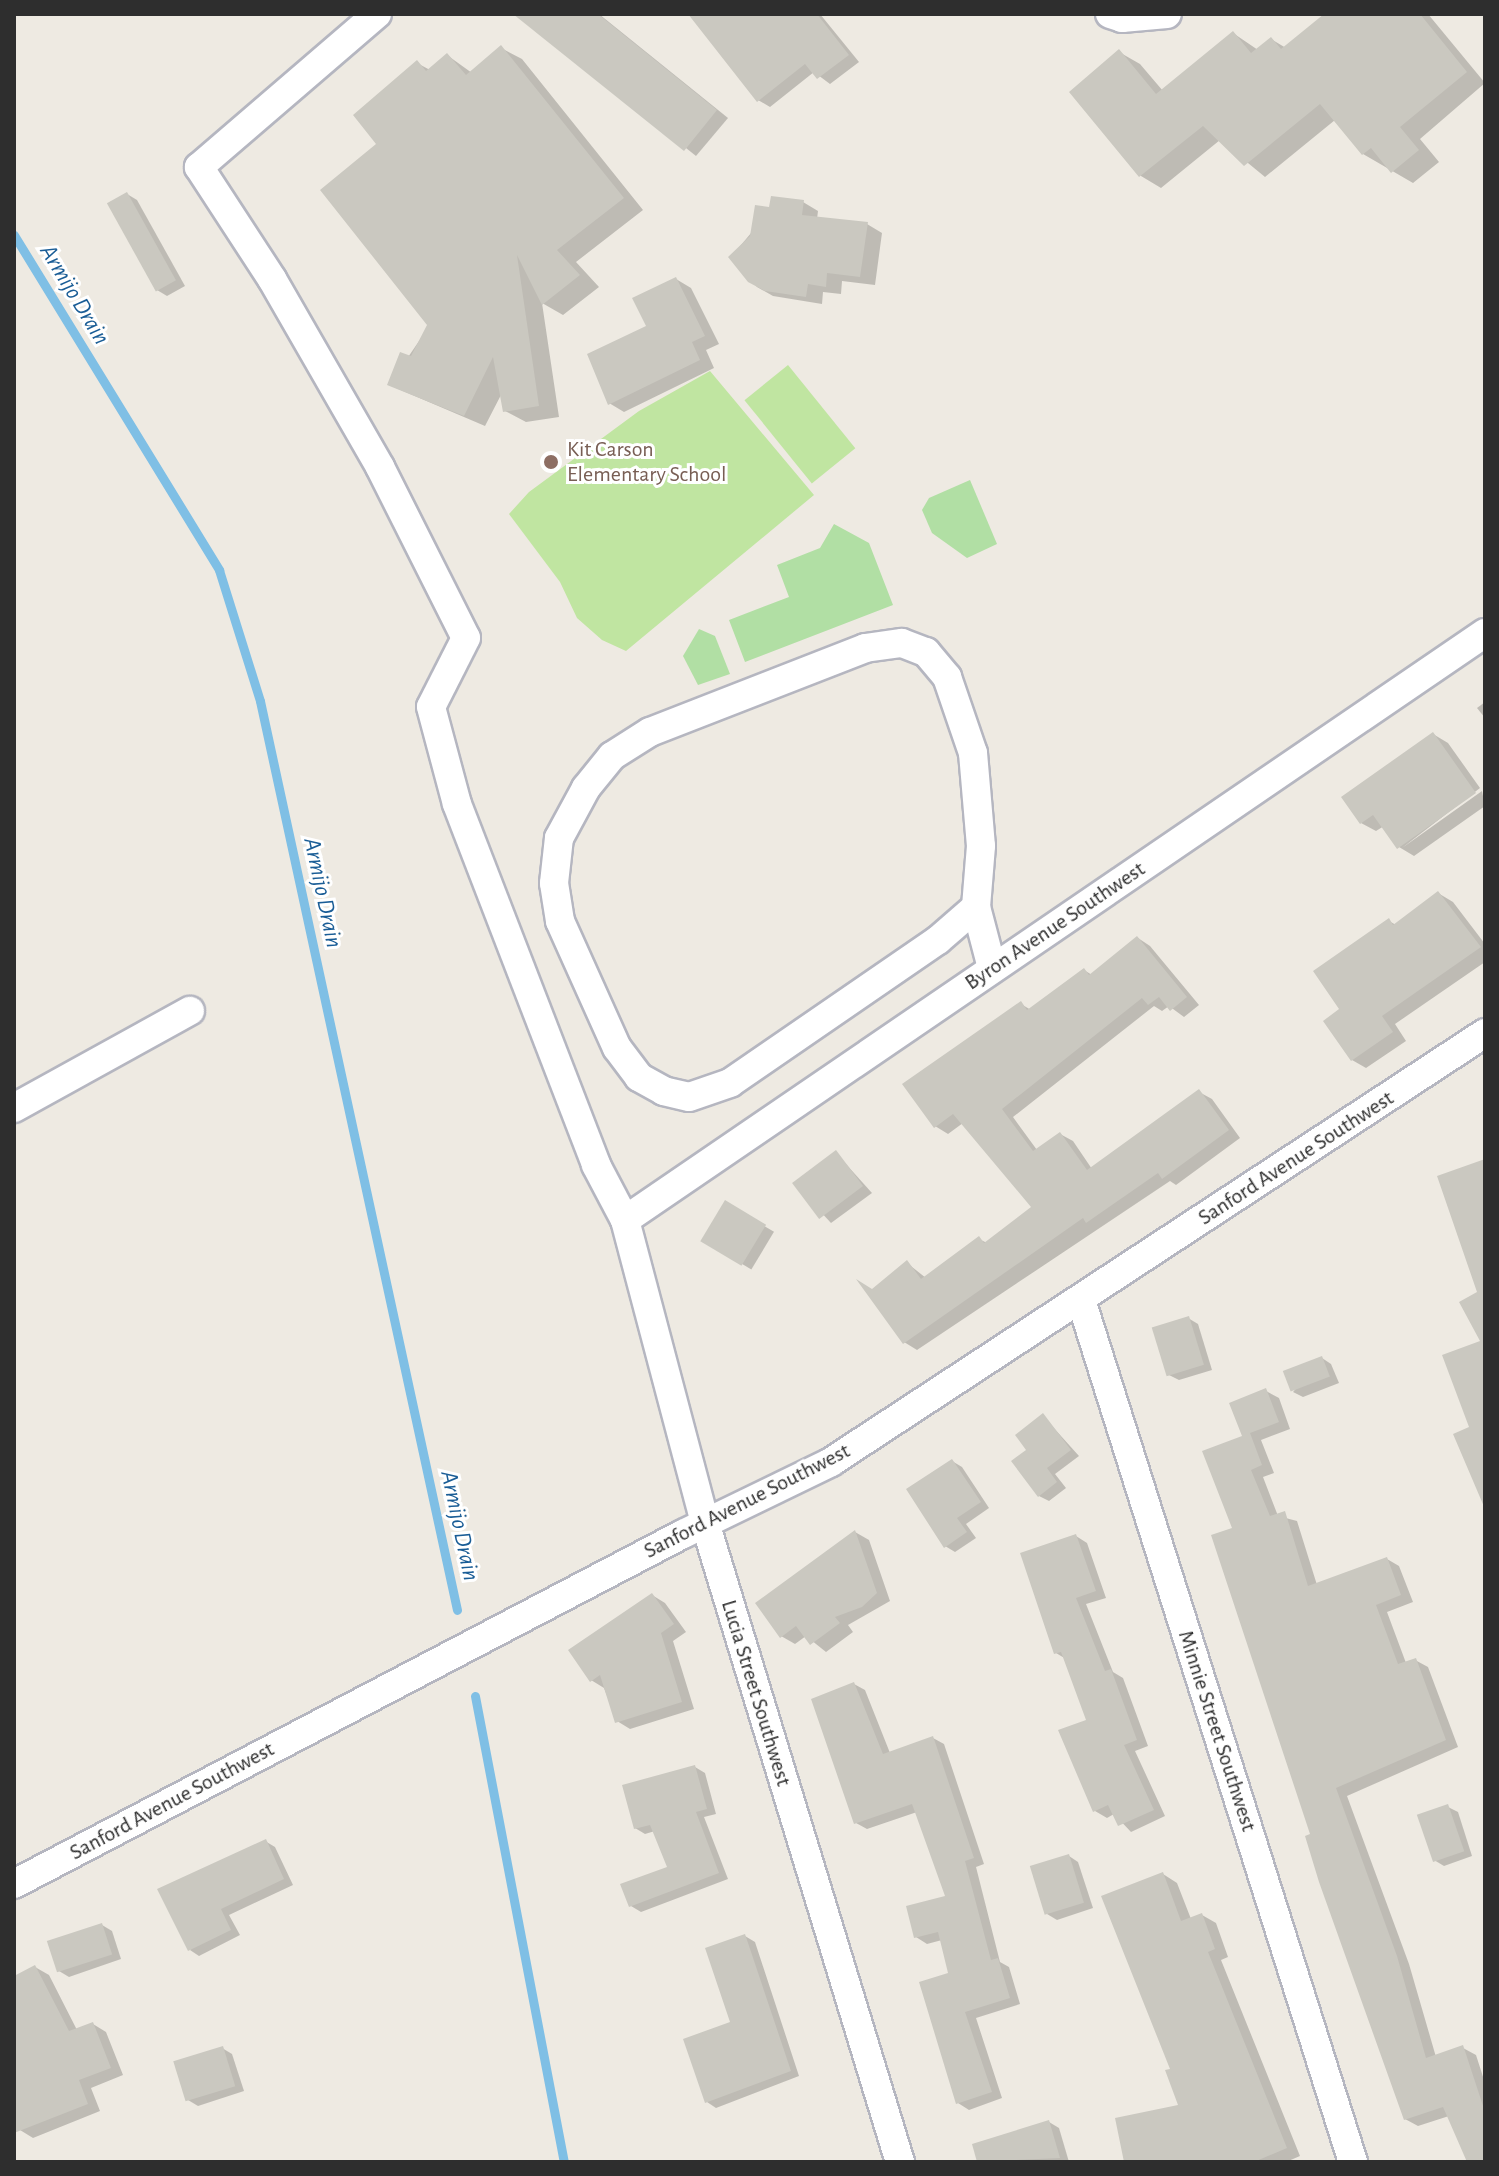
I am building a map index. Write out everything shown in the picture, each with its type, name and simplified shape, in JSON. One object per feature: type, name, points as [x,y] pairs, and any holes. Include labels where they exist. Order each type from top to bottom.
[{"type":"street","name":"Lucia Street Southwest","points":[[377,14],[199,167],[272,279],[372,454],[466,638],[431,707],[446,763],[596,1165],[625,1220],[706,1526],[900,2162]]},
{"type":"street","points":[[1110,14],[1122,18],[1167,14]]},
{"type":"street","name":"Byron Avenue Southwest","points":[[625,1220],[1485,633]]},
{"type":"street","points":[[976,907],[938,940],[730,1083],[689,1097],[664,1091],[639,1077],[617,1048],[560,921],[554,883],[559,838],[586,788],[612,756],[650,732],[865,648],[902,643],[926,652],[947,677],[973,753],[981,846],[976,907],[992,968]]},
{"type":"street","points":[[14,1108],[190,1011]]},
{"type":"street","name":"Sanford Avenue Southwest","points":[[14,1884],[831,1462],[1485,1033]]},
{"type":"street","name":"Minnie Street Southwest","points":[[1081,1300],[1353,2162]]},
{"type":"green space","points":[[788,365],[855,448],[812,483],[744,400]]},
{"type":"green space","points":[[710,371],[814,495],[626,651],[602,640],[577,618],[560,582],[509,514],[529,492],[639,411]]},
{"type":"green space","points":[[970,480],[997,544],[967,558],[932,533],[922,510],[929,498]]},
{"type":"green space","points":[[834,524],[869,543],[893,605],[745,662],[729,620],[789,597],[777,565],[820,548]]},
{"type":"green space","points":[[699,629],[715,636],[730,674],[698,685],[683,656]]},
{"type":"building","points":[[513,14],[598,14],[717,110],[684,151]]},
{"type":"building","points":[[688,14],[817,14],[849,55],[817,79],[805,64],[757,102]]},
{"type":"building","points":[[1324,14],[1420,14],[1467,72],[1400,127],[1419,150],[1391,173],[1371,148],[1362,155],[1320,104],[1244,166],[1203,126],[1139,177],[1069,92],[1119,49],[1156,94],[1233,31],[1251,53],[1271,37],[1281,49]]},
{"type":"building","points":[[501,45],[624,198],[557,250],[580,275],[542,305],[517,255],[539,406],[503,412],[493,357],[464,416],[387,385],[400,352],[411,356],[427,325],[320,190],[376,144],[353,115],[417,60],[426,71],[447,53],[466,75]]},
{"type":"building","points":[[127,192],[176,280],[156,291],[107,203]]},
{"type":"building","points":[[771,196],[804,200],[802,215],[868,222],[860,277],[827,273],[826,287],[808,284],[806,297],[765,291],[748,282],[728,257],[750,236],[755,205],[769,207]]},
{"type":"building","points":[[676,277],[705,336],[692,342],[700,360],[608,405],[587,354],[646,326],[632,298]]},
{"type":"building","points":[[1433,732],[1476,793],[1397,849],[1373,815],[1360,824],[1341,797]]},
{"type":"building","points":[[1438,891],[1481,947],[1382,1016],[1393,1032],[1351,1061],[1323,1021],[1339,1009],[1313,971],[1389,918],[1393,925]]},
{"type":"building","points":[[1137,936],[1187,997],[1170,1011],[1159,997],[1148,1005],[1142,998],[1002,1109],[1033,1151],[1060,1132],[1087,1170],[1199,1089],[1229,1130],[1162,1179],[1158,1173],[1086,1223],[1083,1218],[903,1344],[856,1279],[872,1289],[907,1260],[921,1279],[979,1236],[984,1243],[1031,1207],[953,1114],[934,1128],[902,1084],[1021,1001],[1027,1010],[1084,968],[1089,975]]},
{"type":"building","points":[[836,1150],[863,1186],[819,1219],[792,1183]]},
{"type":"building","points":[[1485,1159],[1485,1509],[1453,1434],[1469,1427],[1442,1355],[1480,1341],[1459,1302],[1477,1292],[1437,1176]]},
{"type":"building","points":[[725,1200],[766,1225],[741,1266],[700,1241]]},
{"type":"building","points":[[1189,1316],[1204,1365],[1167,1376],[1152,1327]]},
{"type":"building","points":[[1322,1356],[1330,1377],[1291,1392],[1283,1371]]},
{"type":"building","points":[[1266,1388],[1279,1422],[1250,1433],[1262,1465],[1251,1470],[1270,1516],[1285,1511],[1308,1586],[1387,1557],[1401,1595],[1376,1605],[1398,1664],[1416,1658],[1446,1740],[1336,1788],[1397,1956],[1426,2058],[1463,2045],[1485,2112],[1485,2162],[1467,2162],[1443,2107],[1404,2120],[1319,1882],[1305,1836],[1310,1834],[1211,1535],[1232,1528],[1202,1451],[1242,1436],[1229,1403]]},
{"type":"building","points":[[1043,1413],[1071,1450],[1047,1468],[1057,1482],[1038,1497],[1011,1461],[1026,1450],[1015,1435]]},
{"type":"building","points":[[952,1459],[981,1502],[957,1518],[967,1532],[944,1548],[906,1489]]},
{"type":"building","points":[[855,1530],[877,1593],[862,1607],[835,1617],[840,1623],[810,1645],[796,1626],[780,1638],[755,1603]]},
{"type":"building","points":[[1076,1534],[1096,1591],[1076,1598],[1105,1671],[1111,1669],[1137,1740],[1124,1745],[1154,1810],[1118,1826],[1108,1805],[1093,1812],[1058,1730],[1086,1720],[1061,1652],[1054,1654],[1020,1553]]},
{"type":"building","points":[[652,1593],[674,1624],[661,1633],[682,1702],[615,1723],[600,1675],[590,1682],[568,1650]]},
{"type":"building","points":[[854,1682],[883,1754],[933,1736],[974,1858],[965,1861],[991,1960],[998,1958],[1010,1998],[965,2012],[992,2092],[956,2104],[919,1982],[948,1973],[938,1932],[914,1938],[906,1906],[945,1896],[912,1804],[854,1824],[811,1699]]},
{"type":"building","points":[[695,1765],[707,1809],[696,1812],[719,1873],[629,1907],[620,1884],[667,1867],[650,1825],[634,1829],[622,1785]]},
{"type":"building","points":[[1448,1804],[1464,1851],[1433,1862],[1417,1815]]},
{"type":"building","points":[[266,1839],[284,1879],[221,1909],[231,1930],[188,1951],[157,1889]]},
{"type":"building","points":[[1069,1854],[1084,1903],[1045,1915],[1030,1866]]},
{"type":"building","points":[[1163,1872],[1181,1921],[1202,1913],[1215,1949],[1208,1952],[1287,2148],[1254,2162],[1124,2162],[1115,2118],[1178,2105],[1165,2070],[1170,2069],[1101,1896]]},
{"type":"building","points":[[102,1923],[112,1954],[57,1972],[47,1941]]},
{"type":"building","points":[[745,1934],[791,2071],[705,2103],[683,2039],[730,2022],[705,1948]]},
{"type":"building","points":[[35,1965],[69,2031],[93,2022],[111,2068],[79,2080],[88,2104],[14,2133],[14,1976]]},
{"type":"building","points":[[223,2046],[235,2086],[186,2101],[173,2061]]},
{"type":"building","points":[[1049,2120],[1060,2158],[977,2162],[972,2144]]},
{"type":"waterway","name":"Armijo Drain","points":[[14,235],[219,570],[260,701],[457,1610]]},
{"type":"waterway","name":"Armijo Drain","points":[[475,1696],[564,2162]]},
{"type":"place","name":"Kit Carson Elementary School","points":[[551,462]]}]
